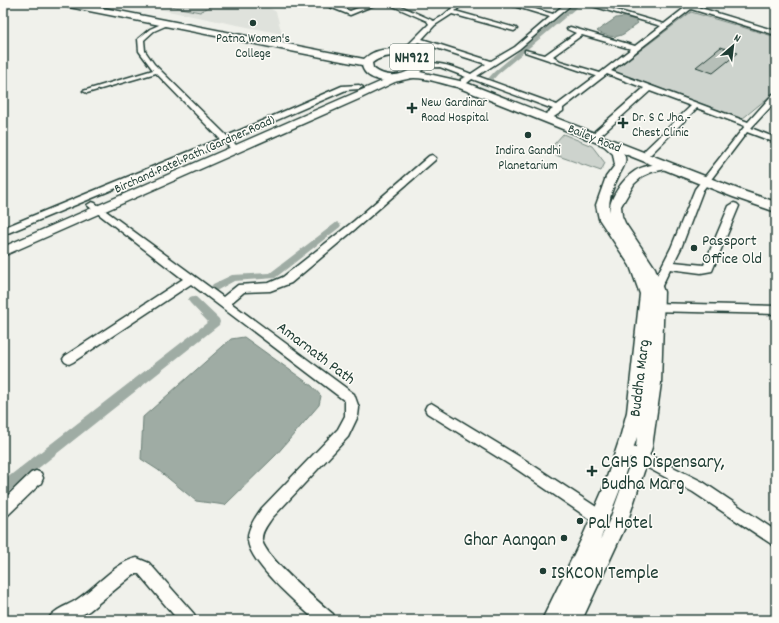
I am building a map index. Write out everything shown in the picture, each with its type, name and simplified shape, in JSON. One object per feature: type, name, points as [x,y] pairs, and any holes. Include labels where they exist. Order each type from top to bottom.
[{"type":"highway","name":"NH922","points":[[64,3],[371,60],[390,53],[402,54]]},
{"type":"highway","name":"NH922","points":[[90,3],[304,45],[371,60]]},
{"type":"highway","name":"Bailey Road","points":[[402,54],[415,59],[415,70]]},
{"type":"highway","name":"NH922","points":[[371,60],[371,72],[379,76]]},
{"type":"highway","name":"Bailey Road","points":[[415,70],[552,114]]},
{"type":"highway","name":"Bailey Road","points":[[379,76],[396,78],[415,70],[471,78],[668,166],[776,202]]},
{"type":"highway","name":"Bailey Road","points":[[602,137],[648,152],[776,208]]},
{"type":"main road","name":"Birchand Patel Path (Gardner Road)","points":[[3,252],[231,144],[359,87],[379,76]]},
{"type":"main road","name":"Birchand Patel Path (Gardner Road)","points":[[231,144],[396,78]]},
{"type":"main road","name":"Buddha Marg","points":[[571,620],[618,523],[641,457],[647,433],[653,383],[652,307],[636,265],[605,219],[602,205],[612,176],[620,165],[620,159],[618,153],[602,137]]},
{"type":"main road","name":"Buddha Marg","points":[[552,620],[588,544],[625,449],[635,412],[656,287],[647,265],[617,219],[615,208],[619,198],[634,175],[653,167],[668,166]]},
{"type":"main road","name":"Birchand Patel Path (Gardner Road)","points":[[3,243],[95,208]]},
{"type":"street","points":[[323,3],[350,13],[376,3]]},
{"type":"street","points":[[389,3],[429,20],[433,24]]},
{"type":"street","points":[[402,54],[433,24],[452,12],[459,3]]},
{"type":"street","points":[[507,3],[554,16]]},
{"type":"street","points":[[471,78],[517,48],[570,3]]},
{"type":"street","points":[[585,3],[666,26]]},
{"type":"street","points":[[471,78],[490,82],[552,114],[693,5],[776,33]]},
{"type":"street","points":[[452,12],[514,29]]},
{"type":"street","points":[[3,232],[231,144],[211,126],[157,71],[142,51],[141,39],[152,30],[168,23]]},
{"type":"street","points":[[570,29],[636,49]]},
{"type":"street","points":[[551,59],[548,56],[550,53],[581,32]]},
{"type":"street","points":[[416,39],[492,64]]},
{"type":"street","points":[[527,51],[649,88],[696,105],[748,127],[776,141]]},
{"type":"street","points":[[86,91],[157,71]]},
{"type":"street","points":[[602,137],[649,88]]},
{"type":"street","points":[[656,287],[676,248],[700,189],[748,127],[776,96]]},
{"type":"street","points":[[648,152],[696,105]]},
{"type":"street","points":[[223,303],[242,288],[270,287],[287,280],[357,223],[432,158]]},
{"type":"street","points":[[668,265],[701,269],[708,268],[734,206]]},
{"type":"street","name":"Amarnath Path","points":[[95,208],[350,398],[353,408],[352,418],[343,433],[267,513],[260,525],[255,540],[258,550],[272,569],[326,620]]},
{"type":"street","points":[[69,359],[191,279]]},
{"type":"street","points":[[652,307],[776,310]]},
{"type":"street","points":[[431,409],[520,464],[599,517]]},
{"type":"street","points":[[625,449],[698,487],[776,540]]},
{"type":"street","points":[[3,510],[36,478]]},
{"type":"street","points":[[56,620],[83,605],[131,567],[137,566],[144,568],[188,620]]},
{"type":"shaded area","name":"Patna Women's College","points":[[128,3],[262,3],[276,12],[282,34]]},
{"type":"shaded area","points":[[155,3],[216,3],[200,12]]},
{"type":"shaded area","points":[[691,12],[776,37],[776,91],[742,119],[613,71]]},
{"type":"shaded area","points":[[624,17],[636,20],[638,23],[625,33],[614,37],[597,31],[616,18]]},
{"type":"shaded area","points":[[563,134],[592,146],[605,163],[601,171],[547,152]]},
{"type":"shaded area","points":[[244,337],[312,386],[321,396],[319,405],[276,455],[225,505],[196,501],[158,470],[141,459],[143,417],[231,339]]},
{"type":"building","points":[[721,47],[738,53],[713,73],[696,67]]},
{"type":"waterway","points":[[487,83],[496,73],[579,3]]},
{"type":"waterway","points":[[216,287],[232,278],[272,276],[337,225]]},
{"type":"waterway","points":[[3,489],[215,322],[193,300]]},
{"type":"place","name":"Patna Women's College","points":[[253,23]]},
{"type":"place","name":"New Gardinar Road Hospital","points":[[412,108]]},
{"type":"place","name":"Dr. S C Jha - Chest Clinic","points":[[623,123]]},
{"type":"place","name":"Indira Gandhi Planetarium","points":[[528,135]]},
{"type":"place","name":"Passport Office Old","points":[[694,248]]},
{"type":"place","name":"CGHS Dispensary, Budha Marg","points":[[592,471]]},
{"type":"place","name":"Pal Hotel","points":[[580,521]]},
{"type":"place","name":"Ghar Aangan","points":[[564,538]]},
{"type":"place","name":"ISKCON Temple","points":[[543,571]]}]
